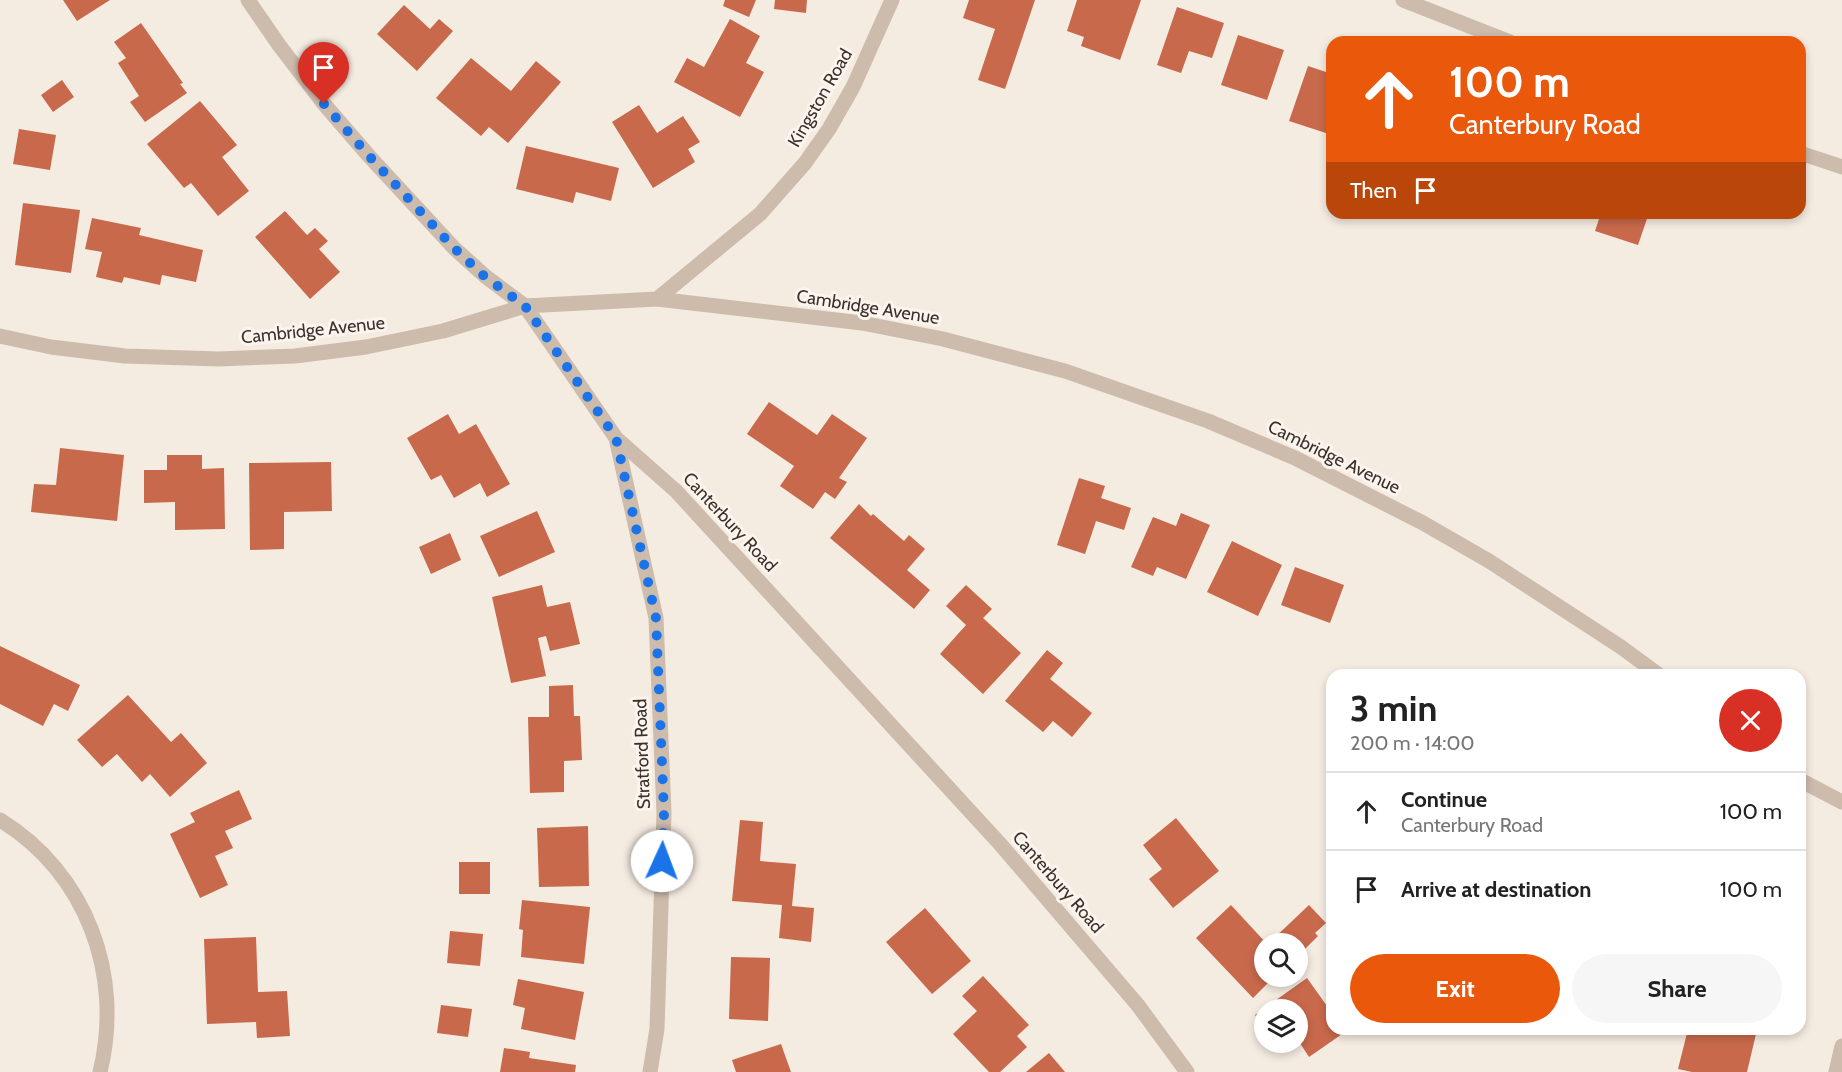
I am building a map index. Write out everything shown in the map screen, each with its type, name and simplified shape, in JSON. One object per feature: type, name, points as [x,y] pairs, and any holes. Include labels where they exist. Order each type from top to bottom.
[{"type":"street","name":"Canterbury Road","points":[[248,0],[324,104],[369,156],[454,248],[484,276],[525,306],[616,438],[676,491],[1001,845],[1137,1004],[1187,1072]]},
{"type":"street","name":"Kingston Road","points":[[657,299],[760,214],[805,164],[829,129],[853,87],[892,0]]},
{"type":"street","points":[[1403,0],[1495,36]]},
{"type":"street","points":[[1806,155],[1842,167]]},
{"type":"street","name":"Cambridge Avenue","points":[[0,336],[51,347],[125,356],[219,359],[295,356],[366,347],[432,333],[525,306],[657,299],[862,322],[943,339],[1065,371],[1208,421],[1325,473],[1423,523],[1489,561],[1651,669]]},
{"type":"street","name":"Stratford Road","points":[[616,438],[656,618],[664,813],[657,1029],[650,1072]]},
{"type":"street","points":[[1806,783],[1842,802]]},
{"type":"street","points":[[0,820],[22,834],[48,858],[70,886],[87,918],[99,952],[108,1005],[105,1050],[100,1072]]},
{"type":"street","points":[[1836,1072],[1842,1046]]},
{"type":"building","points":[[63,0],[110,0],[77,21]]},
{"type":"building","points":[[725,0],[756,0],[749,17],[723,6]]},
{"type":"building","points":[[775,0],[807,0],[806,13],[774,9]]},
{"type":"building","points":[[969,0],[1035,0],[1005,89],[978,80],[995,29],[963,18]]},
{"type":"building","points":[[1077,0],[1141,0],[1120,60],[1081,46],[1084,37],[1067,31]]},
{"type":"building","points":[[404,5],[430,29],[439,19],[453,31],[417,71],[377,34]]},
{"type":"building","points":[[1177,7],[1224,23],[1212,58],[1189,51],[1181,73],[1157,65]]},
{"type":"building","points":[[730,19],[760,36],[746,63],[764,72],[740,117],[674,82],[687,58],[704,67]]},
{"type":"building","points":[[141,23],[183,83],[180,84],[187,93],[145,122],[130,102],[139,96],[118,63],[126,58],[114,42]]},
{"type":"building","points":[[1238,35],[1284,50],[1267,100],[1221,85]]},
{"type":"building","points":[[471,58],[511,91],[536,61],[561,82],[508,143],[489,127],[481,136],[436,98]]},
{"type":"building","points":[[1308,66],[1326,72],[1326,133],[1289,121]]},
{"type":"building","points":[[62,80],[74,97],[53,112],[41,95]]},
{"type":"building","points":[[200,101],[237,145],[222,157],[249,191],[218,216],[191,183],[184,188],[147,144]]},
{"type":"building","points":[[639,105],[657,133],[683,116],[700,142],[688,149],[695,162],[653,188],[612,122]]},
{"type":"building","points":[[19,129],[56,135],[50,170],[13,164]]},
{"type":"building","points":[[526,146],[619,168],[611,201],[576,192],[573,203],[516,189]]},
{"type":"building","points":[[23,203],[80,210],[71,273],[15,265]]},
{"type":"building","points":[[285,211],[307,235],[315,228],[328,241],[319,249],[340,272],[310,299],[255,237]]},
{"type":"building","points":[[92,218],[141,228],[139,235],[203,250],[196,282],[162,275],[160,285],[124,277],[122,283],[96,277],[102,252],[85,249]]},
{"type":"building","points":[[1599,219],[1647,219],[1638,245],[1595,231]]},
{"type":"building","points":[[769,402],[817,435],[832,414],[867,438],[839,478],[847,482],[835,499],[825,492],[813,509],[780,486],[794,466],[747,434]]},
{"type":"building","points":[[448,414],[459,434],[476,424],[510,484],[487,497],[480,483],[454,498],[441,475],[431,480],[407,438]]},
{"type":"building","points":[[60,448],[124,455],[117,521],[31,512],[34,484],[56,485]]},
{"type":"building","points":[[167,455],[202,455],[202,469],[224,468],[225,529],[175,530],[175,502],[144,503],[144,470],[167,470]]},
{"type":"building","points":[[331,462],[332,511],[284,512],[284,549],[250,550],[249,463]]},
{"type":"building","points":[[1079,478],[1105,486],[1101,498],[1131,508],[1124,530],[1096,521],[1085,554],[1057,545]]},
{"type":"building","points":[[859,504],[904,541],[909,535],[925,549],[907,570],[930,590],[914,609],[830,538]]},
{"type":"building","points":[[537,511],[555,552],[499,577],[480,536]]},
{"type":"building","points":[[1181,513],[1210,525],[1186,579],[1157,567],[1153,576],[1131,567],[1153,517],[1176,526]]},
{"type":"building","points":[[450,533],[461,560],[431,574],[419,547]]},
{"type":"building","points":[[1232,541],[1282,565],[1258,616],[1207,592]]},
{"type":"building","points":[[1295,567],[1344,585],[1330,623],[1281,605]]},
{"type":"building","points":[[542,585],[547,607],[570,602],[580,644],[550,651],[546,636],[538,638],[546,676],[511,683],[492,597]]},
{"type":"building","points":[[966,585],[992,609],[983,618],[1021,653],[983,694],[940,654],[966,625],[946,606]]},
{"type":"building","points":[[0,646],[80,685],[68,711],[54,704],[43,726],[0,704]]},
{"type":"building","points":[[1047,650],[1063,663],[1050,679],[1092,713],[1072,737],[1053,721],[1043,732],[1005,701]]},
{"type":"building","points":[[573,685],[574,716],[580,716],[582,760],[564,761],[564,792],[530,793],[528,717],[549,717],[549,686]]},
{"type":"building","points":[[128,695],[171,742],[181,733],[207,763],[170,797],[150,774],[142,782],[117,754],[102,767],[77,740]]},
{"type":"building","points":[[239,790],[252,819],[225,831],[233,848],[215,856],[228,885],[200,898],[170,834],[195,822],[190,813]]},
{"type":"building","points":[[1176,818],[1219,871],[1173,908],[1149,879],[1162,869],[1143,845]]},
{"type":"building","points":[[740,820],[763,822],[760,861],[796,864],[792,906],[814,908],[811,942],[779,938],[782,905],[732,901]]},
{"type":"building","points":[[588,826],[589,886],[539,887],[537,828]]},
{"type":"building","points":[[459,862],[490,862],[490,894],[459,894]]},
{"type":"building","points":[[522,900],[590,907],[584,964],[521,957],[523,930],[519,929]]},
{"type":"building","points":[[1231,905],[1257,933],[1254,933],[1254,987],[1264,987],[1253,998],[1196,938]]},
{"type":"building","points":[[1309,905],[1326,923],[1315,933],[1318,936],[1308,946],[1308,933],[1280,933]]},
{"type":"building","points":[[925,908],[971,961],[932,994],[886,942]]},
{"type":"building","points":[[450,931],[483,934],[480,966],[447,963]]},
{"type":"building","points":[[256,937],[258,992],[287,991],[290,1036],[257,1038],[256,1022],[207,1024],[204,939]]},
{"type":"building","points":[[731,957],[770,958],[768,1021],[729,1019]]},
{"type":"building","points":[[983,976],[1029,1025],[1017,1036],[1027,1047],[1000,1072],[989,1072],[953,1034],[977,1011],[962,996]]},
{"type":"building","points":[[518,979],[584,992],[575,1040],[521,1029],[525,1008],[513,1005]]},
{"type":"building","points":[[1308,979],[1326,1005],[1326,1035],[1341,1035],[1309,1057],[1306,1053],[1308,999],[1277,999],[1294,987],[1308,987]]},
{"type":"building","points":[[441,1005],[472,1009],[468,1037],[437,1033]]},
{"type":"building","points":[[1686,1035],[1756,1035],[1747,1072],[1692,1072],[1678,1069]]},
{"type":"building","points":[[781,1044],[791,1072],[736,1072],[732,1060]]},
{"type":"building","points":[[504,1048],[530,1052],[529,1058],[576,1065],[575,1072],[500,1072]]},
{"type":"building","points":[[1049,1053],[1065,1072],[1026,1072]]},
{"type":"route","points":[[324,104],[454,248],[484,276],[525,306],[616,438],[656,618],[664,813],[662,861]]}]
